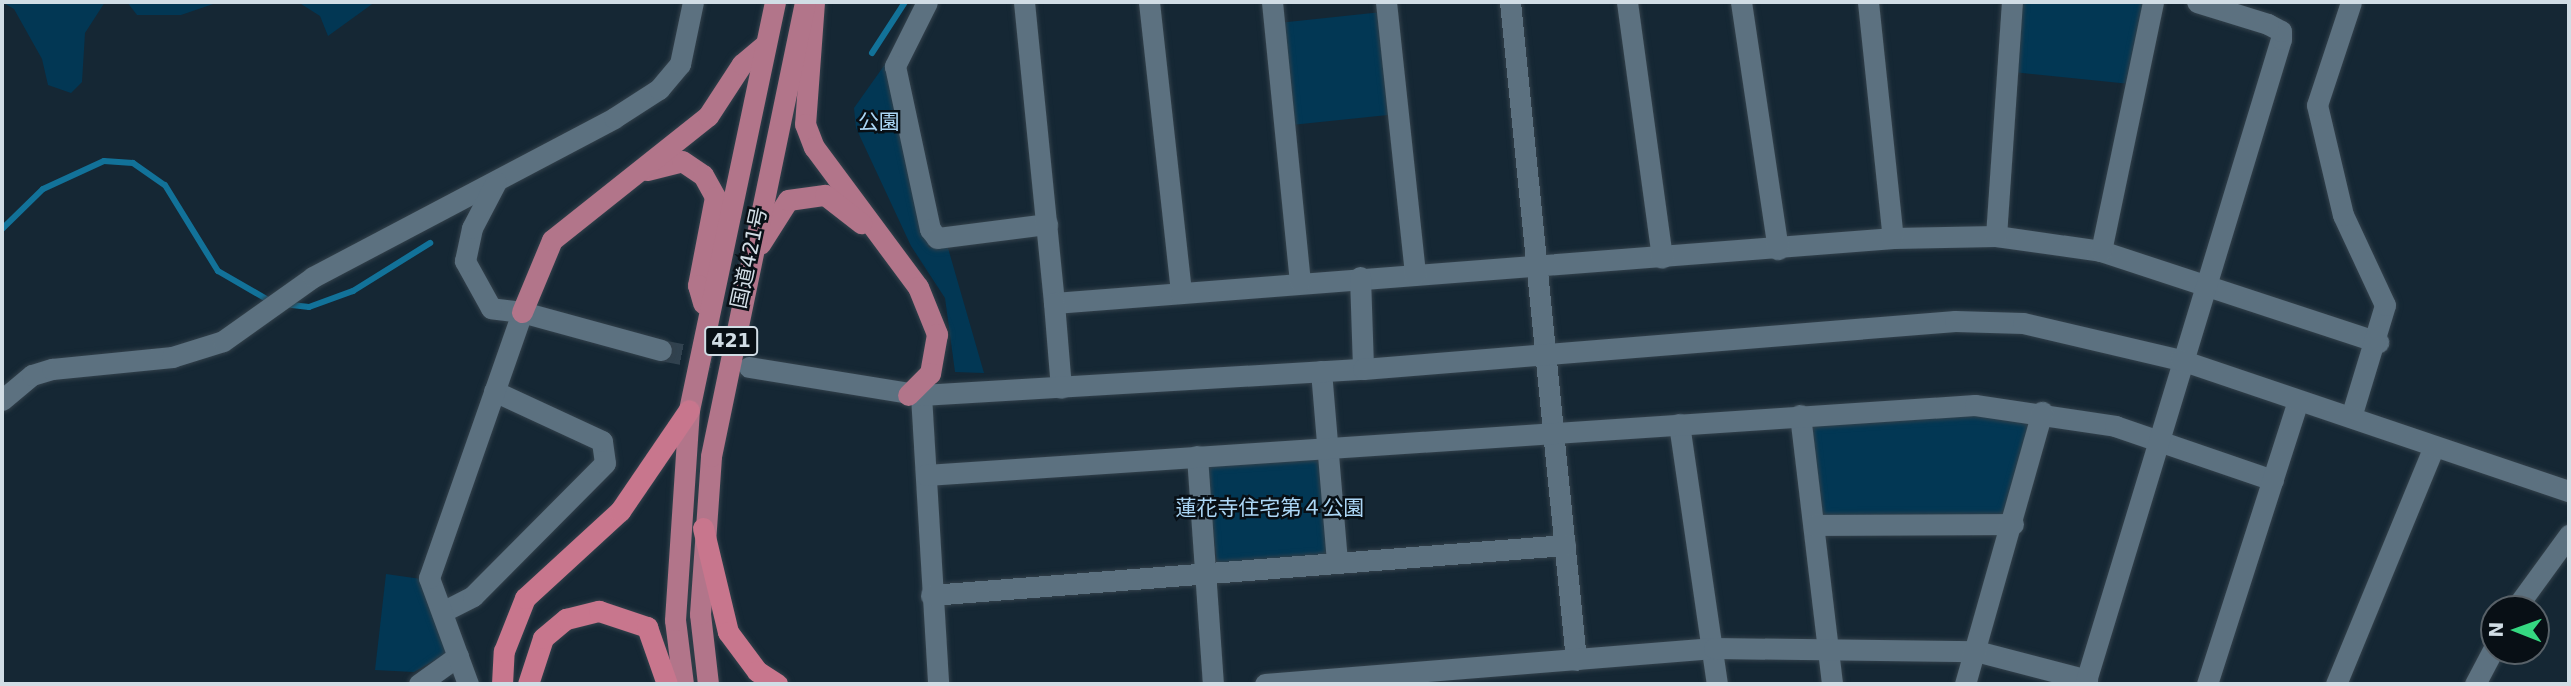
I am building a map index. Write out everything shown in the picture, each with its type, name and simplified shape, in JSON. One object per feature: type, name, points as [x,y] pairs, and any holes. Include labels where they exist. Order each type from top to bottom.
[{"type":"highway","name":"国道421号","points":[[682,684],[675,620],[689,410],[706,318],[775,2]]},
{"type":"highway","name":"国道421号","points":[[708,684],[700,614],[703,528],[724,374],[805,2]]},
{"type":"highway","points":[[814,2],[806,124],[814,147],[918,287],[937,334],[930,373],[915,395]]},
{"type":"highway","points":[[522,313],[552,240],[708,116],[742,64],[766,44]]},
{"type":"highway","points":[[502,684],[504,651],[525,598],[620,511],[653,471],[671,428],[715,197],[703,175],[682,161],[665,162],[629,178]]},
{"type":"highway","points":[[746,276],[770,222],[788,200],[825,195],[852,213],[918,287]]},
{"type":"highway","points":[[698,285],[706,318]]},
{"type":"highway","points":[[671,428],[689,410]]},
{"type":"highway","points":[[703,528],[728,632],[757,671],[777,684]]},
{"type":"highway","points":[[528,684],[543,638],[566,619],[599,611],[647,627],[667,684]]},
{"type":"street","points":[[2,400],[32,374],[205,348],[281,305],[313,277],[496,182],[659,89],[680,64],[693,2]]},
{"type":"street","points":[[927,2],[895,66],[930,229],[937,238],[1047,225]]},
{"type":"street","points":[[1024,2],[1061,388]]},
{"type":"street","points":[[1149,2],[1181,292]]},
{"type":"street","points":[[1272,2],[1300,282]]},
{"type":"street","points":[[1386,2],[1415,274]]},
{"type":"street","points":[[1510,2],[1550,431],[1576,660]]},
{"type":"street","points":[[1627,2],[1662,258]]},
{"type":"street","points":[[1741,2],[1778,249]]},
{"type":"street","points":[[1868,2],[1893,238]]},
{"type":"street","points":[[1996,236],[2012,2]]},
{"type":"street","points":[[2101,251],[2153,2]]},
{"type":"street","points":[[2351,2],[2316,105],[2343,215],[2385,306],[2378,342],[2351,417]]},
{"type":"street","points":[[1265,684],[1714,648],[1976,651],[2086,682],[2161,442],[2180,359],[2208,285],[2281,30],[2210,3]]},
{"type":"street","points":[[496,182],[472,228],[465,261],[491,308],[522,313],[661,350]]},
{"type":"street","points":[[1054,303],[1360,277],[1536,269],[1893,238],[1996,236],[2101,251],[2378,342]]},
{"type":"street","points":[[1360,277],[1363,369]]},
{"type":"street","points":[[468,684],[429,578],[522,313]]},
{"type":"street","points":[[749,367],[915,395],[1363,369],[1955,321],[2023,323],[2180,359],[2569,491]]},
{"type":"street","points":[[1321,371],[1337,560]]},
{"type":"street","points":[[442,612],[473,596],[605,463],[602,441],[494,391]]},
{"type":"street","points":[[915,395],[926,475],[938,684]]},
{"type":"street","points":[[2207,684],[2298,401]]},
{"type":"street","points":[[926,475],[1550,431],[1975,405],[2042,412],[2161,442],[2273,480]]},
{"type":"street","points":[[1965,684],[2013,524],[2042,412]]},
{"type":"street","points":[[1800,415],[1830,648],[1832,684]]},
{"type":"street","points":[[1679,424],[1714,648],[1717,684]]},
{"type":"street","points":[[2336,684],[2434,446]]},
{"type":"street","points":[[1196,456],[1213,684]]},
{"type":"street","points":[[1814,525],[2013,524]]},
{"type":"street","points":[[2525,595],[2569,535]]},
{"type":"street","points":[[931,595],[1205,569],[1565,545]]},
{"type":"street","points":[[419,684],[458,656]]},
{"type":"street","points":[[2475,684],[2485,665]]},
{"type":"green space","points":[[2,2],[105,2],[85,33],[82,82],[71,93],[48,85],[42,59],[14,9]]},
{"type":"green space","points":[[127,2],[219,2],[181,15],[137,15]]},
{"type":"green space","points":[[298,2],[375,2],[328,36],[320,16]]},
{"type":"green space","points":[[2018,2],[2147,2],[2130,84],[2013,72]]},
{"type":"green space","points":[[1382,12],[1393,114],[1291,125],[1281,23]]},
{"type":"green space","name":"公園","points":[[888,60],[929,247],[948,248],[984,373],[955,372],[945,298],[911,246],[856,128],[854,108]]},
{"type":"green space","points":[[1973,413],[2032,419],[2005,514],[1822,515],[1809,423]]},
{"type":"green space","name":"蓮花寺住宅第４公園","points":[[1323,454],[1333,553],[1217,566],[1207,466]]},
{"type":"green space","points":[[386,574],[421,579],[449,652],[414,672],[375,670]]},
{"type":"waterway","points":[[872,53],[905,2]]},
{"type":"waterway","points":[[2,229],[43,189],[104,161],[133,163],[165,185],[218,271],[270,301]]},
{"type":"waterway","points":[[284,304],[309,307],[353,291],[430,243]]},
{"type":"tunnel","points":[[661,350],[749,367]]}]
